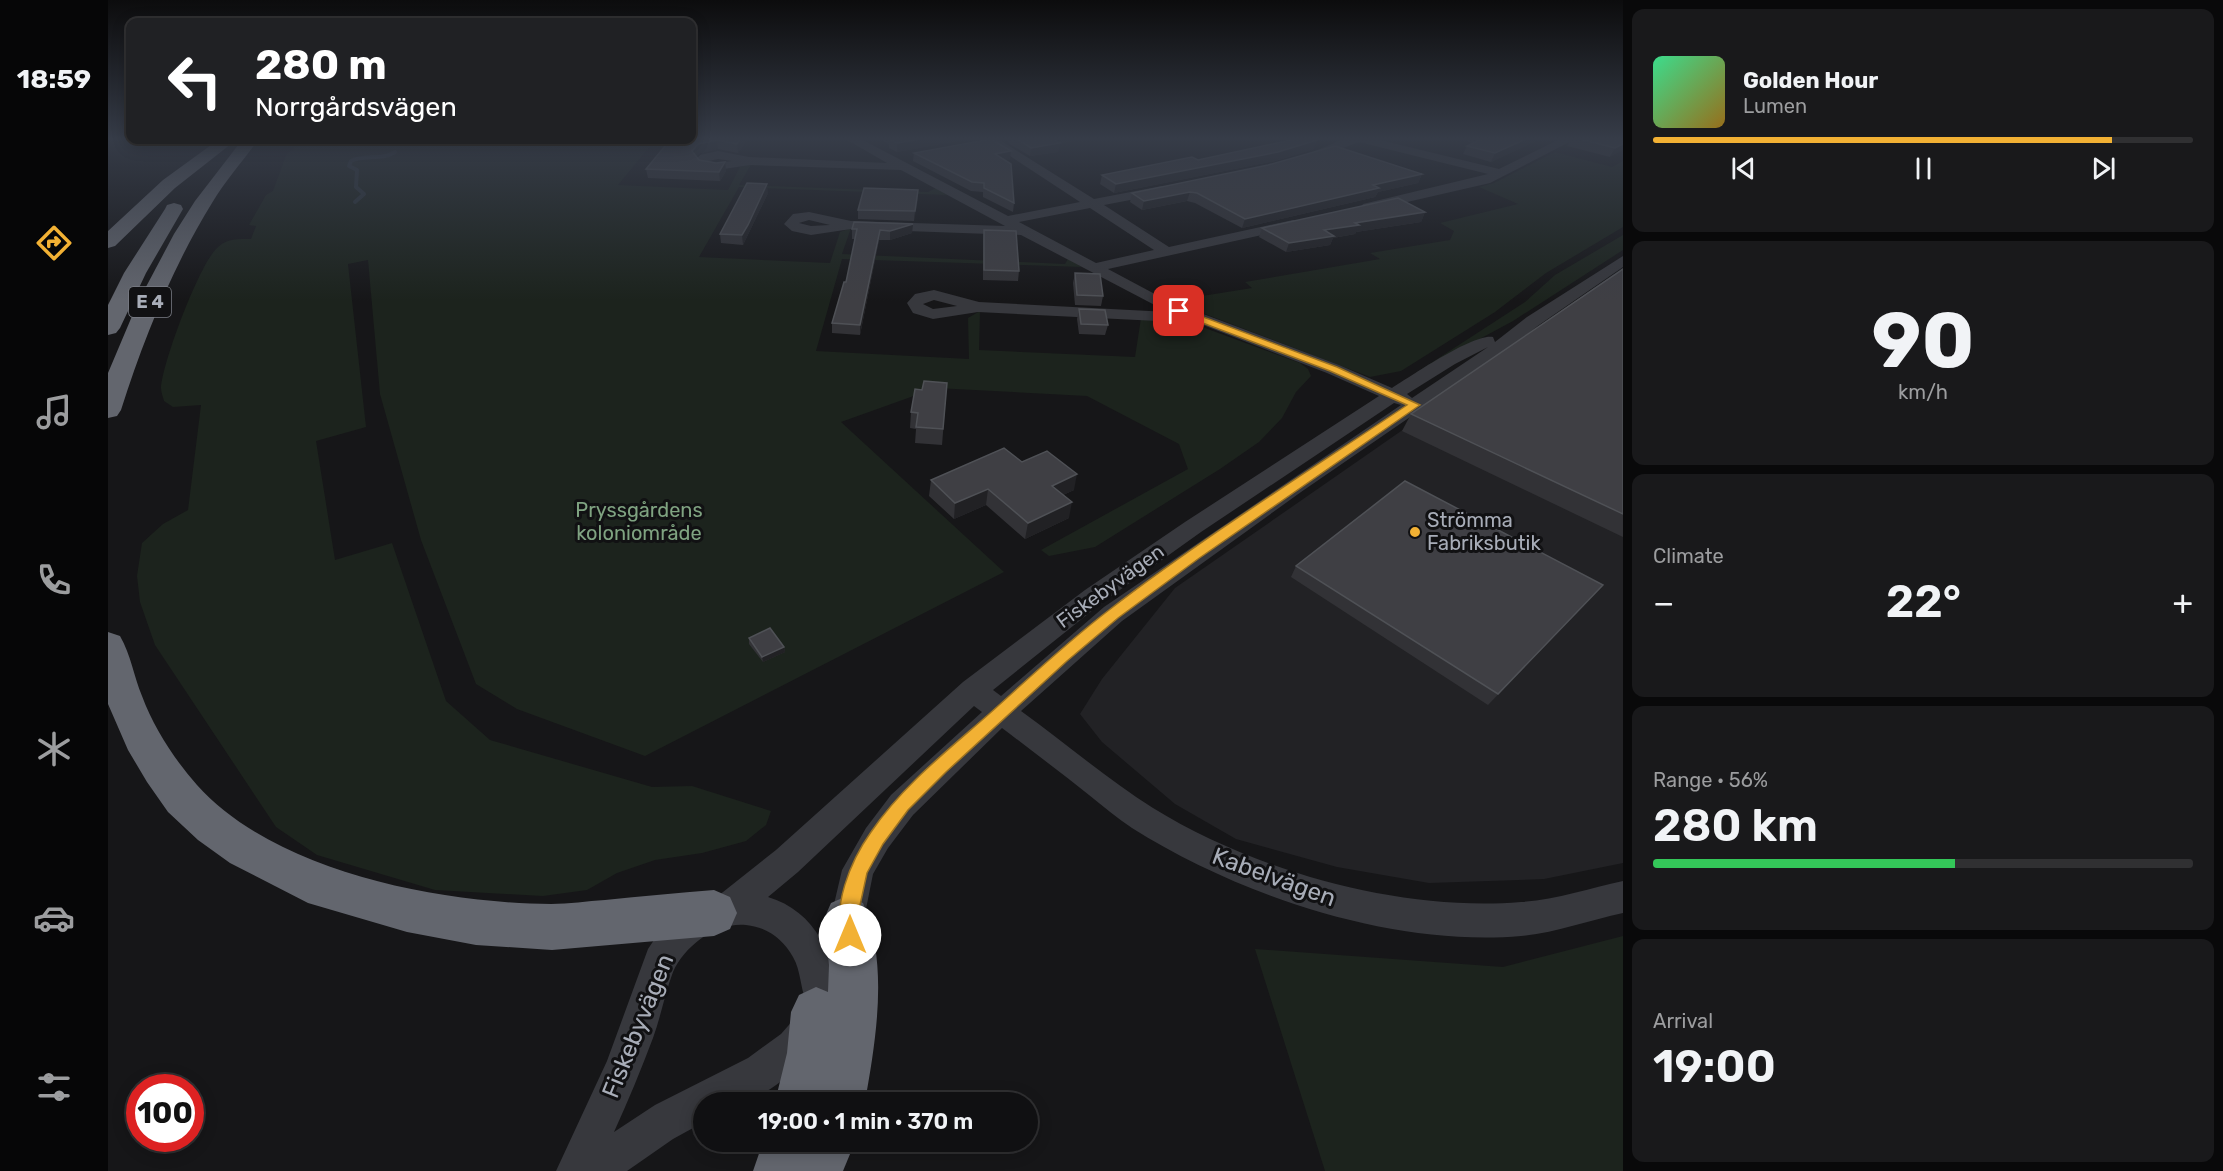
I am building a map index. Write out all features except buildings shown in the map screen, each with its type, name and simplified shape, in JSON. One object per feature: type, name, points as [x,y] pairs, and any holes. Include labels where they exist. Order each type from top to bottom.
[{"type":"highway","points":[[108,242],[160,192]]},
{"type":"highway","name":"E 4","points":[[108,328],[135,273],[170,214],[187,192]]},
{"type":"highway","name":"E 4","points":[[108,410],[134,337],[181,238],[211,192]]},
{"type":"highway","points":[[108,646],[123,696],[142,738],[161,770],[183,799],[213,826],[245,849],[324,888],[407,910],[486,923],[552,927],[722,911]]},
{"type":"highway","points":[[841,1092],[854,1010],[853,951],[847,919]]},
{"type":"highway","points":[[803,1092],[812,1053],[817,999]]},
{"type":"highway","points":[[781,1171],[787,1152]]},
{"type":"highway","points":[[814,1171],[823,1152]]},
{"type":"street","points":[[950,192],[1160,303],[1279,348],[1404,400]]},
{"type":"street","points":[[1071,192],[1166,251]]},
{"type":"street","points":[[1005,221],[1153,192]]},
{"type":"street","points":[[1350,211],[1437,192]]},
{"type":"street","points":[[1094,268],[1305,221]]},
{"type":"street","points":[[852,225],[1024,231]]},
{"type":"street","name":"Fiskebyvägen","points":[[593,1171],[669,1120],[773,1066],[794,1048],[807,1032],[847,919],[858,870],[877,838],[902,805],[940,767],[1062,657],[1113,614],[1404,400],[1449,360],[1533,321],[1623,260]]},
{"type":"street","points":[[978,307],[1198,319]]},
{"type":"street","name":"Fiskebyvägen","points":[[576,1171],[622,1069],[646,1004],[653,977],[664,954],[680,935],[722,911],[787,861],[974,690],[1044,634],[1153,554],[1404,400]]},
{"type":"street","name":"Kabelvägen","points":[[974,690],[1141,817],[1236,867],[1345,903],[1435,919],[1473,921],[1523,919],[1623,897]]},
{"type":"street","points":[[722,911],[751,909],[772,915],[789,926],[804,942],[814,962],[817,999]]},
{"type":"shaded area","points":[[1623,277],[1623,863],[1544,879],[1429,883],[1337,867],[1236,839],[1175,804],[1102,742],[1080,714],[1102,679],[1175,588]]},
{"type":"green space","name":"Pryssgårdens koloniområde","points":[[272,192],[736,192],[699,257],[830,263],[840,232],[851,228],[842,254],[1065,264],[1068,259],[1082,267],[842,259],[816,351],[969,359],[968,318],[980,311],[979,350],[1135,357],[1141,318],[1194,324],[1300,363],[1308,369],[1311,376],[1296,392],[1282,418],[1259,442],[1220,469],[1095,547],[1049,556],[1041,550],[1188,469],[1179,444],[1087,396],[936,388],[841,422],[1004,572],[645,756],[517,709],[476,684],[421,540],[380,394],[368,260],[348,264],[366,427],[316,441],[335,560],[392,543],[446,701],[490,740],[652,787],[692,786],[771,811],[766,825],[746,841],[702,853],[655,860],[617,873],[587,890],[543,896],[435,890],[317,855],[276,827],[155,645],[140,602],[137,576],[142,543],[163,524],[188,510],[201,405],[173,407],[164,401],[161,388],[168,358],[191,294],[209,259],[220,245],[228,241],[251,239],[256,226],[249,225],[266,195]]},
{"type":"green space","points":[[860,192],[942,192],[947,195]]},
{"type":"green space","points":[[1490,192],[1623,192],[1623,227],[1546,273],[1495,312],[1401,371],[1370,377],[1171,301],[1252,288],[1245,282],[1380,259],[1370,253],[1450,240],[1454,231],[1440,223],[1518,204]]},
{"type":"green space","points":[[1623,235],[1623,250],[1513,321],[1411,376],[1525,302],[1555,275]]},
{"type":"green space","points":[[1623,936],[1623,1171],[1325,1171],[1255,949],[1503,967]]},
{"type":"waterway","points":[[355,202],[364,194],[361,192]]},
{"type":"place","name":"Strömma Fabriksbutik","points":[[1415,532]]},
{"type":"route","points":[[850,935],[847,919],[858,870],[877,838],[902,805],[940,767],[1113,614],[1194,555],[1415,405],[1333,369],[1179,311]]}]
